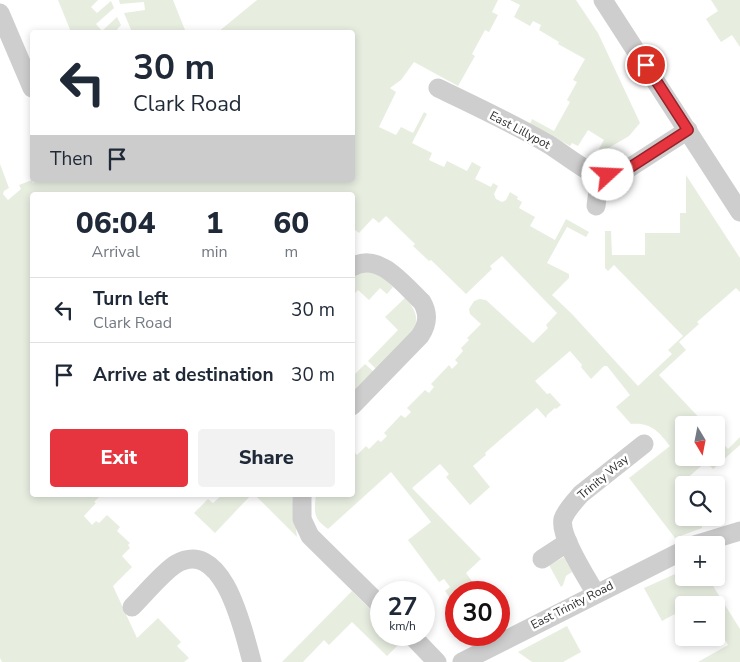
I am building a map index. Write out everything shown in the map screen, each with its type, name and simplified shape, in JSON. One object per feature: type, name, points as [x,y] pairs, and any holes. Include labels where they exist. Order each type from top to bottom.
[{"type":"street","points":[[603,0],[688,130],[734,191],[740,212]]},
{"type":"street","points":[[0,13],[30,83]]},
{"type":"street","name":"East Lillypot","points":[[438,88],[533,135],[590,171],[600,175]]},
{"type":"street","points":[[596,206],[600,175],[616,174],[626,170],[688,130]]},
{"type":"street","points":[[355,266],[364,262],[373,262],[382,266],[422,302],[427,314],[427,322],[420,336],[355,403]]},
{"type":"street","name":"Trinity Way","points":[[596,594],[568,542],[563,529],[563,519],[574,501],[596,481],[644,444]]},
{"type":"street","points":[[302,497],[302,519],[310,536],[370,595]]},
{"type":"street","points":[[724,536],[740,531]]},
{"type":"street","points":[[542,559],[568,542]]},
{"type":"street","name":"East Trinity Road","points":[[462,662],[675,554]]},
{"type":"street","points":[[132,607],[174,565],[192,559],[201,560],[216,572],[230,594],[252,662]]},
{"type":"street","points":[[422,646],[437,662]]},
{"type":"shaded area","points":[[58,0],[98,0],[91,7],[97,13],[111,1],[114,8],[96,24],[101,30],[70,30]]},
{"type":"shaded area","points":[[119,0],[173,0],[185,30],[131,30],[124,13],[145,10],[144,2],[120,4]]},
{"type":"shaded area","points":[[257,0],[498,0],[492,12],[498,15],[489,32],[485,30],[472,54],[475,56],[458,86],[414,62],[401,80],[390,88],[396,92],[379,127],[396,135],[401,127],[413,133],[424,112],[427,114],[412,143],[432,153],[429,160],[444,167],[447,161],[467,171],[472,162],[481,167],[475,179],[491,187],[493,183],[498,186],[494,194],[496,199],[502,202],[506,200],[510,192],[518,197],[517,199],[522,202],[519,208],[535,217],[530,226],[555,240],[566,219],[589,232],[586,237],[567,227],[547,263],[569,274],[569,278],[552,295],[638,386],[672,354],[668,350],[683,336],[614,265],[608,271],[605,268],[605,231],[611,231],[612,255],[645,255],[645,233],[680,233],[680,213],[686,213],[686,175],[740,258],[740,292],[736,288],[697,322],[699,324],[679,342],[686,350],[659,375],[698,416],[675,416],[675,466],[701,466],[690,476],[675,476],[675,526],[702,526],[702,528],[680,536],[675,536],[675,538],[629,478],[670,446],[662,436],[649,426],[631,424],[616,407],[630,395],[607,366],[604,366],[591,379],[570,351],[535,381],[561,405],[555,408],[546,418],[537,408],[485,453],[486,455],[473,466],[490,487],[470,505],[446,477],[449,474],[440,464],[412,488],[481,559],[466,573],[472,581],[446,581],[444,579],[439,582],[408,540],[431,522],[391,472],[328,529],[317,518],[316,497],[355,497],[355,453],[357,455],[366,446],[369,449],[378,440],[381,442],[387,436],[384,433],[401,415],[405,418],[411,412],[407,408],[425,390],[429,393],[434,387],[431,384],[449,365],[452,369],[458,363],[455,360],[463,351],[461,348],[469,340],[467,338],[481,324],[470,314],[469,309],[474,301],[486,300],[533,343],[548,328],[546,325],[557,313],[502,256],[490,266],[492,269],[466,294],[431,260],[429,261],[413,246],[415,244],[386,216],[379,223],[373,218],[359,233],[355,230],[355,192],[30,192],[30,497],[99,497],[84,516],[92,525],[96,521],[99,523],[107,515],[120,527],[117,531],[130,543],[128,545],[130,548],[122,556],[132,567],[113,586],[137,638],[158,618],[181,642],[177,646],[189,658],[184,662],[2,662],[0,658],[0,164],[9,188],[3,194],[8,200],[21,189],[19,185],[30,181],[33,183],[355,182],[355,30],[220,30]]},
{"type":"shaded area","points":[[510,0],[576,0],[598,33],[640,123],[629,136],[595,156],[604,140],[588,130],[578,146],[572,143],[570,146],[530,124],[532,119],[554,131],[570,102],[567,100],[577,82],[573,80],[585,59],[558,44],[559,42],[539,30],[541,25],[533,21],[530,26],[514,17],[520,5]]},
{"type":"shaded area","points":[[711,0],[740,0],[740,47],[732,35],[721,42],[706,19],[718,11]]},
{"type":"shaded area","points":[[117,17],[121,25],[117,30],[103,30]]},
{"type":"shaded area","points":[[358,271],[378,272],[393,287],[387,294],[380,288],[369,300],[358,290],[355,293],[355,275]]},
{"type":"shaded area","points":[[405,298],[415,312],[416,325],[412,333],[402,344],[376,369],[368,361],[398,330],[385,317]]},
{"type":"shaded area","points":[[365,364],[374,372],[355,391],[355,374]]},
{"type":"shaded area","points":[[740,437],[740,445],[725,458],[725,446],[728,449]]},
{"type":"shaded area","points":[[220,497],[249,497],[215,533],[194,513],[208,499],[213,503]]},
{"type":"shaded area","points":[[257,497],[292,497],[297,537]]},
{"type":"shaded area","points":[[564,557],[572,572],[566,576],[561,587],[549,565]]},
{"type":"shaded area","points":[[675,574],[675,586],[713,586],[719,596],[675,596],[675,614],[662,621],[644,588]]},
{"type":"shaded area","points":[[352,591],[370,609],[370,639],[352,622],[329,645],[324,640],[303,662],[282,662]]},
{"type":"shaded area","points":[[725,605],[740,629],[740,662],[698,662],[728,645],[725,640]]},
{"type":"shaded area","points":[[567,626],[581,652],[563,662],[532,662],[518,652]]},
{"type":"shaded area","points":[[377,646],[397,646],[387,656]]},
{"type":"route","points":[[608,175],[626,170],[688,130],[646,65]]}]
